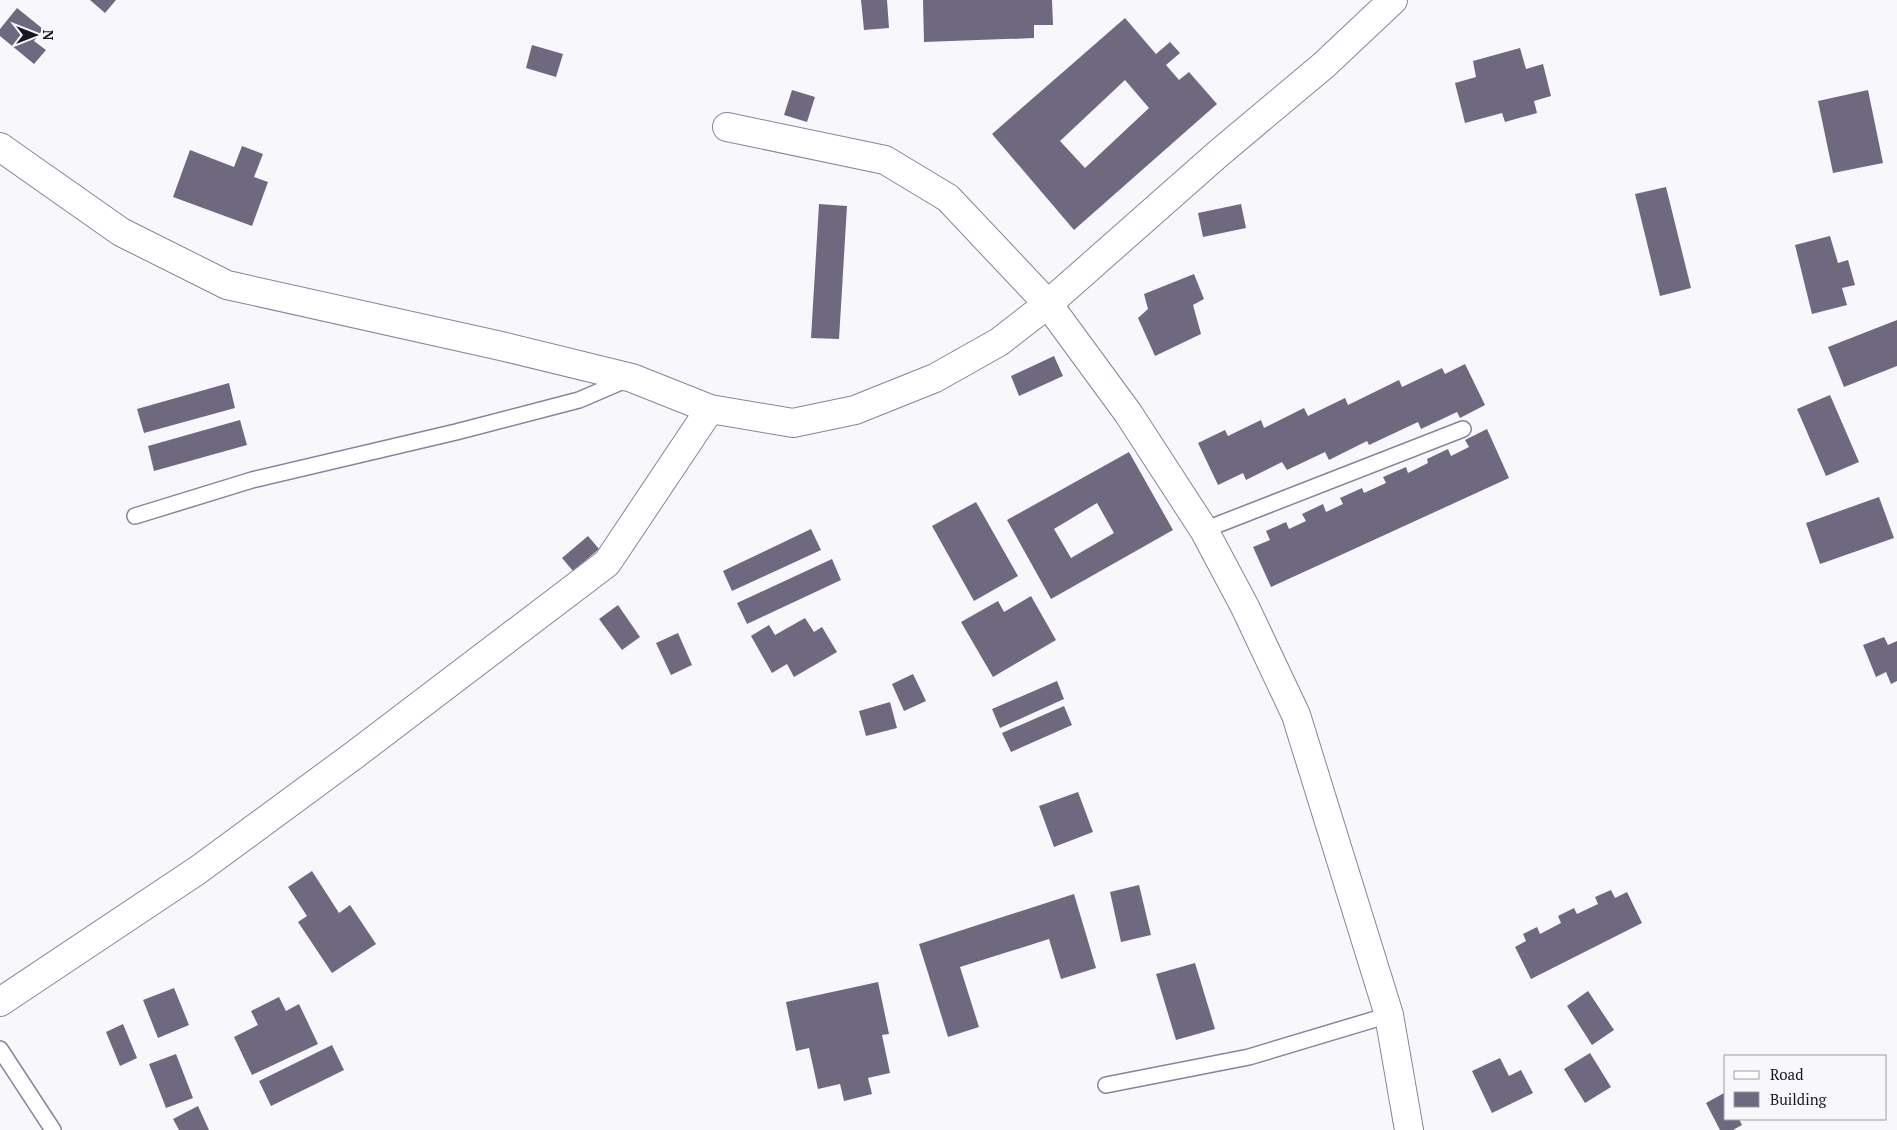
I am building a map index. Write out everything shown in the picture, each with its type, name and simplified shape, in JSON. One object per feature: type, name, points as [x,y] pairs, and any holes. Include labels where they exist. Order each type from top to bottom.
[{"type":"street","points":[[0,146],[121,232],[227,285],[501,346],[632,378],[710,409],[792,423],[856,410],[935,378],[999,342],[1048,304],[1220,153],[1324,65],[1393,0]]},
{"type":"street","points":[[727,127],[885,160],[948,198],[1048,304],[1128,414],[1204,530],[1245,607],[1296,715],[1389,1015],[1409,1130]]},
{"type":"street","points":[[0,1002],[198,870],[353,756],[607,563],[710,409]]},
{"type":"lane","points":[[135,516],[252,480],[456,432],[579,400],[632,378]]},
{"type":"lane","points":[[1204,530],[1463,429]]},
{"type":"lane","points":[[1106,1085],[1249,1057],[1389,1015]]},
{"type":"lane","points":[[0,1049],[53,1130]]},
{"type":"building","points":[[90,0],[116,0],[105,13]]},
{"type":"building","points":[[861,0],[887,0],[889,28],[864,30]]},
{"type":"building","points":[[923,0],[1052,0],[1053,25],[1034,25],[1034,38],[924,42]]},
{"type":"building","points":[[17,8],[43,29],[34,41],[46,50],[34,64],[0,36],[0,29]]},
{"type":"building","points":[[1125,18],[1156,54],[1170,42],[1180,53],[1166,65],[1179,80],[1189,72],[1217,104],[1074,230],[992,134]],"holes":[[[1125,80],[1149,108],[1085,168],[1060,141]]]},
{"type":"building","points":[[532,45],[563,54],[556,77],[526,68]]},
{"type":"building","points":[[1520,48],[1526,69],[1543,64],[1551,96],[1534,101],[1537,113],[1505,122],[1502,113],[1465,123],[1455,83],[1476,77],[1473,61]]},
{"type":"building","points":[[792,90],[815,97],[807,122],[784,115]]},
{"type":"building","points":[[1868,90],[1883,163],[1833,173],[1818,101]]},
{"type":"building","points":[[242,146],[263,154],[254,177],[268,182],[252,226],[173,197],[190,150],[234,167]]},
{"type":"building","points":[[1666,187],[1691,288],[1660,296],[1635,194]]},
{"type":"building","points":[[819,204],[847,206],[839,339],[811,338]]},
{"type":"building","points":[[1241,204],[1246,228],[1203,237],[1198,213]]},
{"type":"building","points":[[1830,236],[1838,263],[1848,260],[1855,285],[1842,288],[1847,305],[1812,314],[1795,245]]},
{"type":"building","points":[[1194,274],[1204,299],[1193,305],[1201,334],[1155,356],[1138,318],[1148,309],[1144,294]]},
{"type":"building","points":[[1897,320],[1897,366],[1844,387],[1828,347]]},
{"type":"building","points":[[1054,356],[1063,376],[1019,396],[1011,376]]},
{"type":"building","points":[[1465,364],[1485,405],[1460,418],[1457,412],[1421,429],[1418,422],[1369,445],[1367,441],[1329,460],[1325,452],[1287,470],[1282,462],[1246,480],[1243,473],[1218,485],[1198,443],[1225,430],[1228,436],[1261,420],[1264,428],[1304,408],[1308,416],[1345,398],[1348,405],[1399,380],[1402,387],[1442,368],[1445,374]]},
{"type":"building","points":[[229,383],[235,408],[144,433],[137,409]]},
{"type":"building","points":[[1830,395],[1859,462],[1826,476],[1797,409]]},
{"type":"building","points":[[240,420],[247,445],[154,471],[148,446]]},
{"type":"building","points":[[1487,429],[1509,478],[1271,587],[1253,547],[1270,540],[1266,531],[1286,522],[1289,529],[1306,521],[1302,514],[1323,504],[1326,512],[1343,504],[1340,498],[1362,488],[1364,493],[1386,483],[1383,477],[1406,467],[1408,473],[1428,463],[1427,459],[1448,449],[1451,456],[1469,447],[1465,440]]},
{"type":"building","points":[[1129,452],[1173,530],[1051,599],[1007,520]],"holes":[[[1097,503],[1114,533],[1071,558],[1054,529]]]},
{"type":"building","points":[[1879,497],[1894,538],[1820,564],[1806,523]]},
{"type":"building","points":[[976,502],[1018,576],[974,601],[932,526]]},
{"type":"building","points":[[811,529],[821,550],[732,591],[723,571]]},
{"type":"building","points":[[588,536],[599,549],[573,571],[562,558]]},
{"type":"building","points":[[832,559],[841,580],[747,624],[737,603]]},
{"type":"building","points":[[1031,596],[1056,640],[993,677],[961,622],[998,601],[1004,612]]},
{"type":"building","points":[[618,605],[640,637],[622,650],[599,619]]},
{"type":"building","points":[[805,618],[814,632],[822,627],[837,652],[794,677],[787,664],[772,673],[751,636],[769,625],[775,635]]},
{"type":"building","points":[[678,633],[692,665],[671,675],[656,643]]},
{"type":"building","points":[[1884,637],[1888,645],[1897,641],[1897,681],[1891,684],[1886,672],[1876,677],[1863,645]]},
{"type":"building","points":[[913,674],[926,701],[904,711],[892,684]]},
{"type":"building","points":[[1057,681],[1064,699],[1000,728],[992,709]]},
{"type":"building","points":[[890,702],[897,728],[866,736],[859,711]]},
{"type":"building","points":[[1064,706],[1072,725],[1011,752],[1002,733]]},
{"type":"building","points":[[1078,792],[1093,832],[1054,847],[1039,806]]},
{"type":"building","points":[[312,871],[339,913],[350,905],[376,944],[332,973],[298,922],[307,916],[288,887]]},
{"type":"building","points":[[1139,885],[1151,935],[1121,942],[1110,892]]},
{"type":"building","points":[[1611,890],[1615,898],[1627,892],[1642,923],[1531,979],[1515,947],[1526,941],[1523,934],[1537,927],[1540,934],[1561,923],[1558,916],[1574,908],[1577,914],[1598,904],[1595,897]]},
{"type":"building","points":[[1074,894],[1096,968],[1061,979],[1049,939],[960,967],[979,1027],[948,1037],[919,944]]},
{"type":"building","points":[[1195,963],[1215,1029],[1176,1040],[1156,974]]},
{"type":"building","points":[[878,982],[889,1034],[882,1035],[890,1073],[868,1078],[872,1094],[844,1101],[840,1084],[818,1089],[809,1048],[796,1051],[786,1002]]},
{"type":"building","points":[[174,988],[189,1025],[158,1038],[143,1000]]},
{"type":"building","points":[[1588,991],[1614,1030],[1592,1045],[1567,1006]]},
{"type":"building","points":[[279,997],[286,1011],[299,1004],[318,1044],[252,1075],[234,1037],[258,1025],[251,1011]]},
{"type":"building","points":[[123,1024],[137,1058],[120,1066],[106,1032]]},
{"type":"building","points":[[332,1045],[344,1070],[271,1106],[259,1081]]},
{"type":"building","points":[[1590,1053],[1611,1087],[1585,1103],[1564,1069]]},
{"type":"building","points":[[176,1054],[193,1098],[166,1108],[149,1064]]},
{"type":"building","points":[[1500,1058],[1509,1076],[1521,1070],[1533,1093],[1492,1113],[1472,1071]]},
{"type":"building","points":[[1724,1093],[1724,1120],[1740,1120],[1742,1125],[1733,1130],[1720,1130],[1706,1103]]},
{"type":"building","points":[[198,1106],[209,1130],[179,1130],[173,1119]]}]
